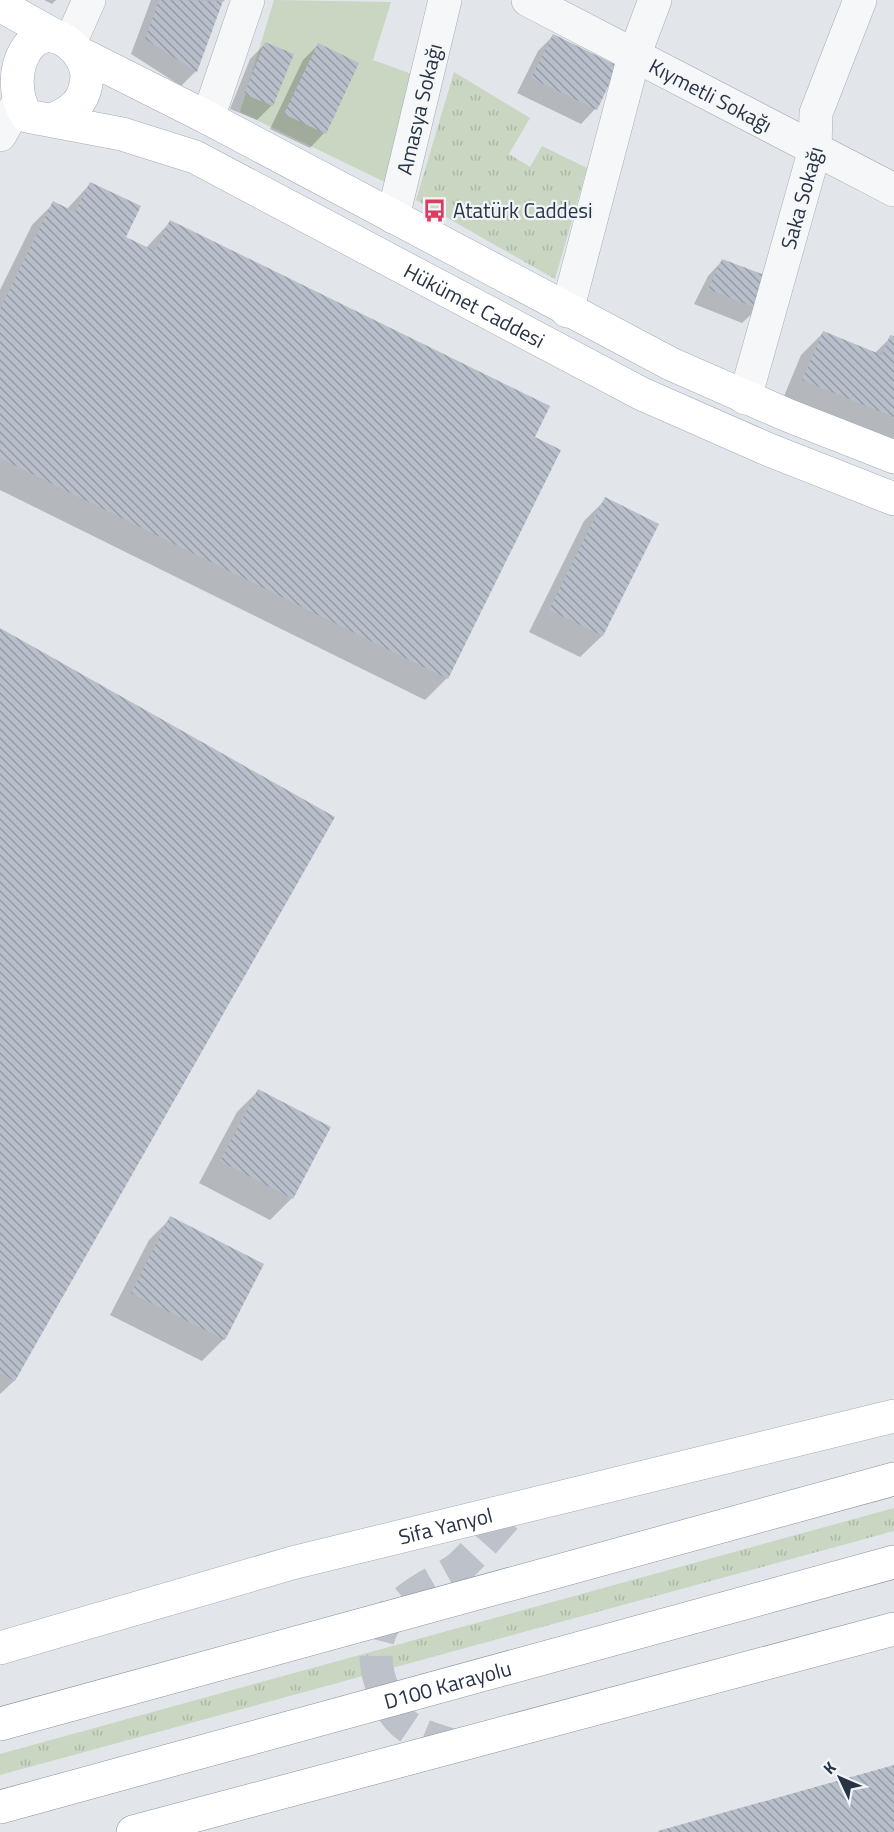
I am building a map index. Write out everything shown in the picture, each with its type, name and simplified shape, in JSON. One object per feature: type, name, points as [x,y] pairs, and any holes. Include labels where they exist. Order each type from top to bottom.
[{"type":"main road","name":"Hükümet Caddesi","points":[[0,5],[68,45],[671,364],[745,398],[894,456]]},
{"type":"main road","name":"Hükümet Caddesi","points":[[68,45],[43,36],[30,39],[18,46],[9,57],[3,83],[6,108],[40,120],[54,119],[122,134],[195,157],[642,394],[767,449],[894,499]]},
{"type":"main road","points":[[54,119],[67,114],[85,93],[87,79],[85,65],[68,45]]},
{"type":"main road","name":"Sifa Yanyol","points":[[0,1648],[292,1563],[894,1416]]},
{"type":"main road","points":[[0,1724],[894,1479]]},
{"type":"main road","name":"D100 Karayolu","points":[[0,1808],[894,1562]]},
{"type":"main road","points":[[133,1832],[894,1629]]},
{"type":"street","points":[[68,45],[89,0]]},
{"type":"street","points":[[208,118],[248,0]]},
{"type":"street","name":"Amasya Sokağı","points":[[393,217],[445,0]]},
{"type":"street","name":"Kıymetli Sokağı","points":[[528,0],[894,190]]},
{"type":"street","points":[[567,311],[634,56],[655,0]]},
{"type":"street","name":"Saka Sokağı","points":[[745,398],[815,149],[816,113],[860,0]]},
{"type":"green space","points":[[274,0],[391,2],[373,60],[420,77],[389,184],[240,112]]},
{"type":"green space","points":[[454,72],[530,118],[509,154],[530,167],[542,146],[587,168],[555,279],[416,200]]},
{"type":"green space","points":[[894,1508],[894,1531],[0,1775],[0,1754]]},
{"type":"building","points":[[159,0],[223,1],[197,72],[145,39]]},
{"type":"building","points":[[553,34],[618,66],[597,110],[531,78]]},
{"type":"building","points":[[265,42],[294,54],[273,106],[244,94]]},
{"type":"building","points":[[318,43],[359,63],[326,134],[284,114]]},
{"type":"building","points":[[90,182],[141,206],[126,237],[155,251],[170,220],[550,406],[535,437],[561,450],[448,679],[0,458],[0,309],[53,201],[75,212]]},
{"type":"building","points":[[722,259],[767,276],[759,309],[708,289]]},
{"type":"building","points":[[823,331],[882,355],[890,335],[894,336],[894,417],[802,380]]},
{"type":"building","points":[[605,497],[659,524],[603,636],[549,610]]},
{"type":"building","points":[[0,628],[335,817],[15,1381],[0,1373]]},
{"type":"building","points":[[258,1089],[331,1127],[293,1199],[220,1161]]},
{"type":"building","points":[[170,1216],[264,1264],[225,1340],[131,1293]]},
{"type":"building","points":[[894,1765],[894,1832],[658,1832],[658,1831]]},
{"type":"tunnel","points":[[455,1746],[429,1738],[409,1728],[394,1712],[382,1687],[377,1669],[378,1638],[384,1625],[403,1603],[459,1568],[515,1507]]},
{"type":"place","name":"Atatürk Caddesi","points":[[435,210]]}]
